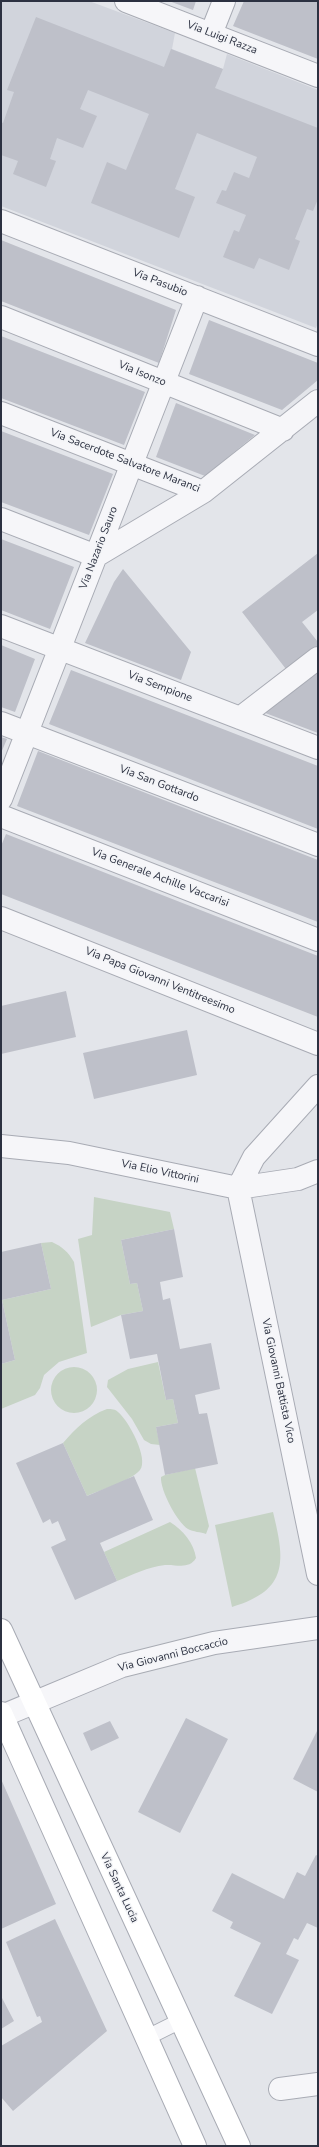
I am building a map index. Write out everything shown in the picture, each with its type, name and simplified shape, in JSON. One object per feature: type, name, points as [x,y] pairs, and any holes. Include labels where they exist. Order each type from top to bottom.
[{"type":"main road","name":"Via Santa Lucia","points":[[1,1630],[180,2021],[239,2146]]},
{"type":"main road","points":[[2,1714],[195,2146]]},
{"type":"street","name":"Via Luigi Razza","points":[[126,1],[318,76]]},
{"type":"street","points":[[211,34],[224,1]]},
{"type":"street","name":"Via Pasubio","points":[[1,221],[318,345]]},
{"type":"street","name":"Via Nazario Sauro","points":[[1,799],[197,297]]},
{"type":"street","name":"Via Isonzo","points":[[1,317],[283,430]]},
{"type":"street","name":"Via Sacerdote Salvatore Maranci","points":[[1,413],[203,492],[318,402]]},
{"type":"street","points":[[1,519],[96,556],[203,492]]},
{"type":"street","name":"Via Sempione","points":[[1,626],[318,748]]},
{"type":"street","points":[[240,718],[318,658]]},
{"type":"street","name":"Via San Gottardo","points":[[1,722],[318,845]]},
{"type":"street","name":"Via Generale Achille Vaccarisi","points":[[1,816],[318,940]]},
{"type":"street","name":"Via Papa Giovanni Ventitreesimo","points":[[1,918],[318,1044]]},
{"type":"street","points":[[238,1188],[254,1157],[318,1086]]},
{"type":"street","name":"Via Elio Vittorini","points":[[1,1146],[69,1153],[238,1188],[298,1179],[318,1171]]},
{"type":"street","name":"Via Giovanni Battista Vico","points":[[238,1188],[318,1574]]},
{"type":"street","name":"Via Giovanni Boccaccio","points":[[2,1714],[35,1703],[122,1666],[214,1643],[318,1628]]},
{"type":"street","points":[[280,2089],[318,2084]]},
{"type":"lane","points":[[146,2038],[180,2021]]},
{"type":"shaded area","points":[[1,1],[89,1],[175,33],[172,49],[223,69],[227,54],[318,90],[318,323],[316,328],[1,206]]},
{"type":"green space","points":[[94,1197],[170,1212],[174,1229],[121,1240],[130,1284],[137,1283],[143,1311],[121,1315],[91,1327],[78,1239],[92,1235]]},
{"type":"green space","points":[[52,1242],[65,1250],[74,1262],[87,1353],[59,1362],[44,1375],[40,1388],[35,1395],[1,1409],[1,1364],[15,1360],[2,1300],[51,1289],[41,1243]]},
{"type":"green space","points":[[158,1362],[166,1400],[173,1399],[178,1423],[156,1427],[160,1445],[151,1444],[144,1440],[132,1419],[107,1387],[108,1380],[128,1369]]},
{"type":"green space","points":[[79,1367],[91,1373],[96,1381],[96,1399],[91,1407],[83,1412],[69,1413],[57,1407],[52,1399],[51,1385],[57,1373],[65,1368]]},
{"type":"green space","points":[[107,1409],[117,1411],[132,1431],[140,1449],[142,1465],[140,1470],[130,1478],[87,1496],[63,1443],[83,1423],[94,1415]]},
{"type":"green space","points":[[195,1468],[209,1526],[206,1534],[188,1529],[179,1520],[166,1497],[161,1483],[161,1477],[165,1475]]},
{"type":"green space","points":[[273,1512],[280,1545],[278,1572],[273,1582],[264,1592],[251,1600],[232,1607],[215,1525]]},
{"type":"green space","points":[[170,1522],[187,1537],[193,1547],[196,1558],[193,1562],[182,1566],[165,1565],[152,1568],[117,1581],[104,1552]]},
{"type":"building","points":[[169,1],[196,1],[193,10]]},
{"type":"building","points":[[244,1],[318,1],[318,59],[233,26]]},
{"type":"building","points":[[36,17],[164,67],[171,49],[223,69],[215,88],[318,128],[318,199],[313,211],[307,209],[295,239],[300,241],[289,270],[259,258],[254,269],[223,257],[234,230],[239,232],[246,215],[216,203],[222,190],[226,191],[234,172],[249,178],[257,157],[197,133],[175,189],[195,197],[179,238],[91,203],[107,162],[126,170],[149,114],[88,90],[80,109],[97,116],[83,148],[57,138],[50,159],[56,161],[46,187],[13,174],[18,161],[1,155],[1,122],[3,123],[14,92],[7,90]]},
{"type":"building","points":[[1,240],[176,310],[159,363],[1,301]]},
{"type":"building","points":[[209,320],[318,363],[318,380],[282,410],[189,374]]},
{"type":"building","points":[[1,336],[145,392],[124,445],[1,398]]},
{"type":"building","points":[[176,403],[255,435],[205,476],[156,457]]},
{"type":"building","points":[[1,431],[113,474],[89,535],[1,502]]},
{"type":"building","points":[[1,539],[74,567],[50,629],[1,610]]},
{"type":"building","points":[[318,553],[318,610],[302,622],[318,642],[318,651],[289,673],[242,612]]},
{"type":"building","points":[[123,569],[191,652],[181,680],[85,643],[114,582]]},
{"type":"building","points":[[1,645],[35,659],[15,712],[1,707]]},
{"type":"building","points":[[318,668],[318,733],[260,711]]},
{"type":"building","points":[[71,670],[318,766],[318,829],[49,724]]},
{"type":"building","points":[[1,737],[7,739],[1,753]]},
{"type":"building","points":[[38,751],[318,860],[318,922],[17,806]]},
{"type":"building","points":[[6,834],[318,956],[318,1017],[1,894],[1,846]]},
{"type":"building","points":[[66,991],[76,1037],[1,1054],[1,1006]]},
{"type":"building","points":[[187,1030],[197,1075],[94,1099],[83,1053]]},
{"type":"building","points":[[174,1229],[183,1277],[160,1282],[163,1300],[170,1298],[180,1349],[211,1343],[220,1389],[195,1395],[199,1414],[207,1413],[218,1464],[165,1475],[156,1427],[178,1423],[173,1399],[166,1400],[157,1354],[130,1359],[121,1315],[143,1311],[137,1283],[130,1284],[121,1240]]},
{"type":"building","points":[[41,1243],[51,1289],[2,1300],[15,1360],[1,1364],[1,1252]]},
{"type":"building","points":[[63,1443],[87,1496],[134,1476],[153,1520],[100,1543],[117,1581],[75,1600],[51,1547],[66,1540],[58,1521],[52,1524],[50,1519],[43,1523],[16,1463]]},
{"type":"building","points":[[186,1718],[228,1739],[180,1833],[138,1812]]},
{"type":"building","points":[[110,1721],[119,1738],[91,1751],[83,1733]]},
{"type":"building","points":[[318,1729],[318,1792],[293,1779]]},
{"type":"building","points":[[1,1779],[56,1904],[1,1929]]},
{"type":"building","points":[[316,1855],[318,1856],[318,1928],[307,1923],[298,1940],[294,1938],[286,1954],[299,1960],[272,2014],[234,1996],[261,1943],[230,1928],[233,1922],[212,1911],[232,1873],[284,1899],[297,1872],[305,1876]]},
{"type":"building","points":[[55,1919],[107,2031],[13,2111],[1,2097],[1,2046],[42,2022],[40,2016],[37,2017],[6,1942]]},
{"type":"building","points":[[1,1996],[14,2021],[1,2029]]}]
